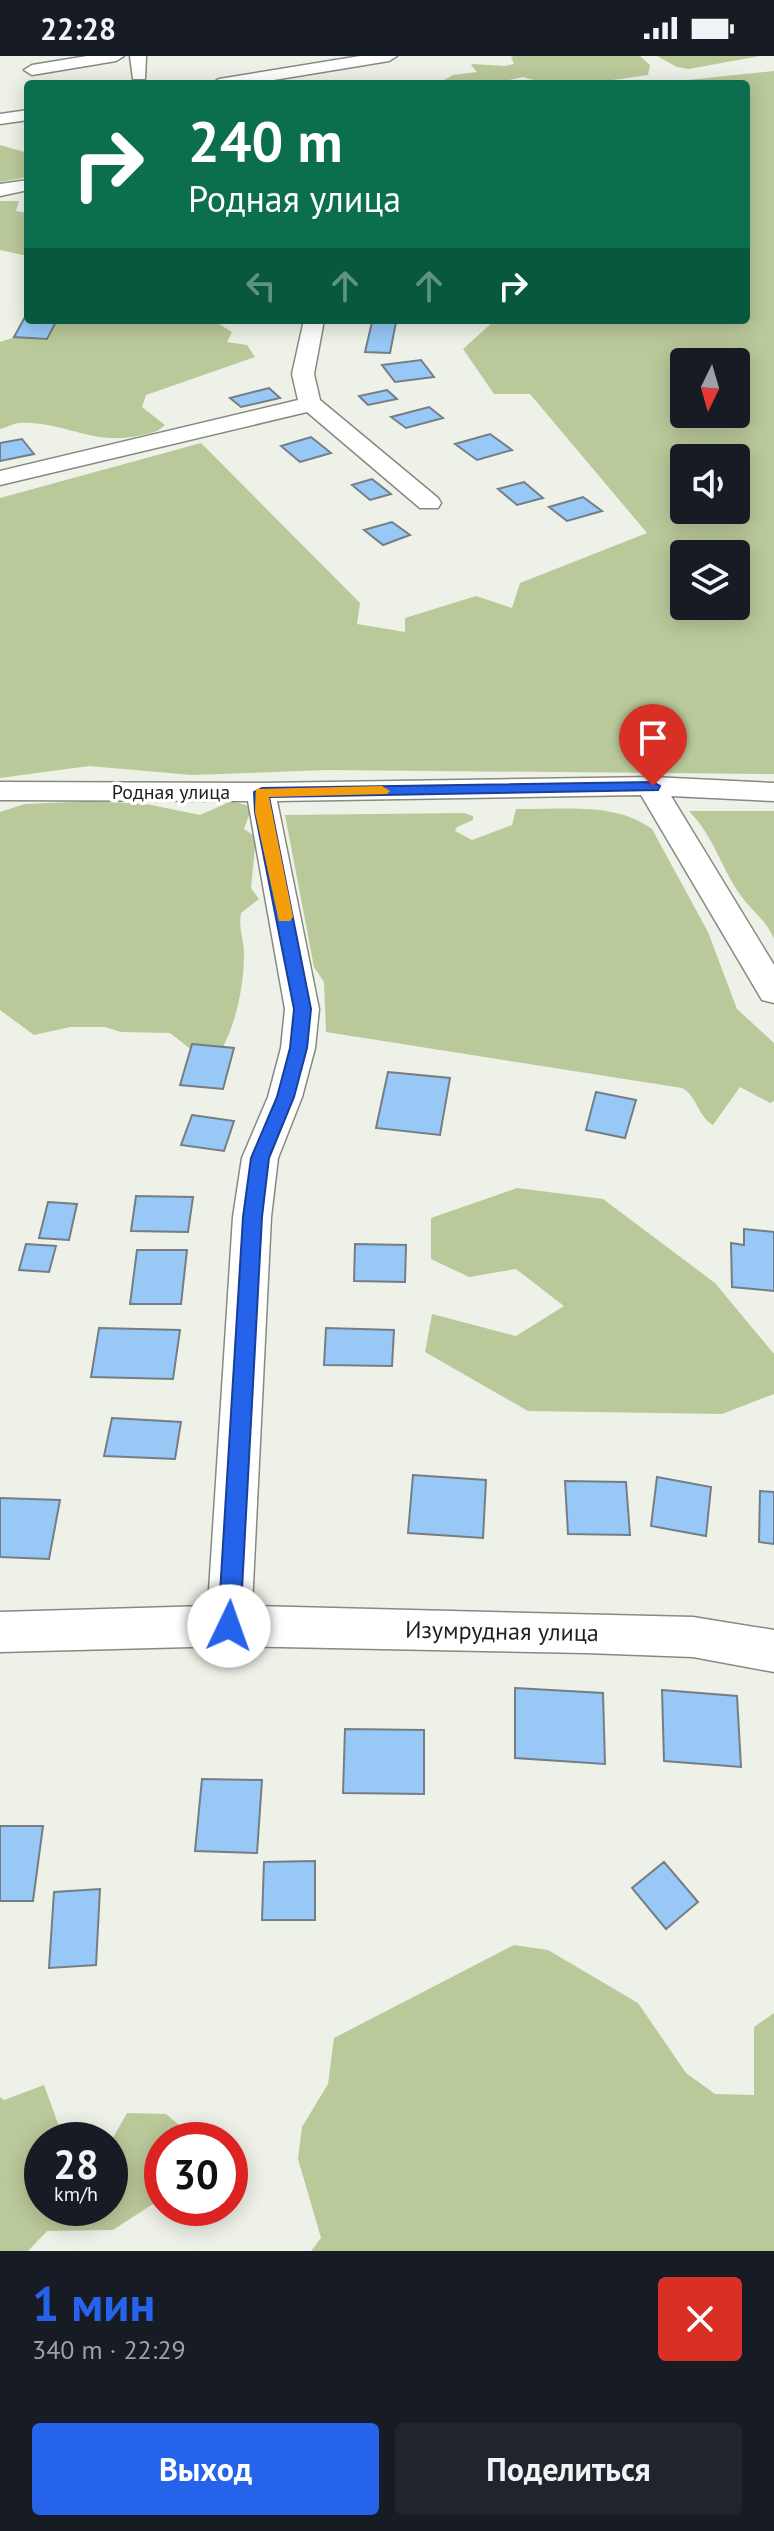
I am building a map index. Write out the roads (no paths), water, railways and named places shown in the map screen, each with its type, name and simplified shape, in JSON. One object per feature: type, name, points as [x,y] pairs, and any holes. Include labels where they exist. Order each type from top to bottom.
[{"type":"street","points":[[32,70],[116,56]]},
{"type":"street","points":[[138,56],[139,76]]},
{"type":"street","points":[[243,80],[389,56]]},
{"type":"street","points":[[0,119],[24,116]]},
{"type":"street","points":[[0,190],[24,186]]},
{"type":"street","points":[[313,324],[303,368],[303,392],[311,404],[429,503]]},
{"type":"street","points":[[0,478],[311,404]]},
{"type":"street","points":[[653,786],[658,803],[774,992]]},
{"type":"street","name":"Родная улица","points":[[0,791],[262,792],[653,786],[774,792]]},
{"type":"street","points":[[229,1626],[252,1217],[260,1158],[285,1097],[298,1048],[302,1009],[263,812],[262,792]]},
{"type":"street","name":"Изумрудная улица","points":[[0,1632],[229,1626],[693,1637],[774,1651]]}]
